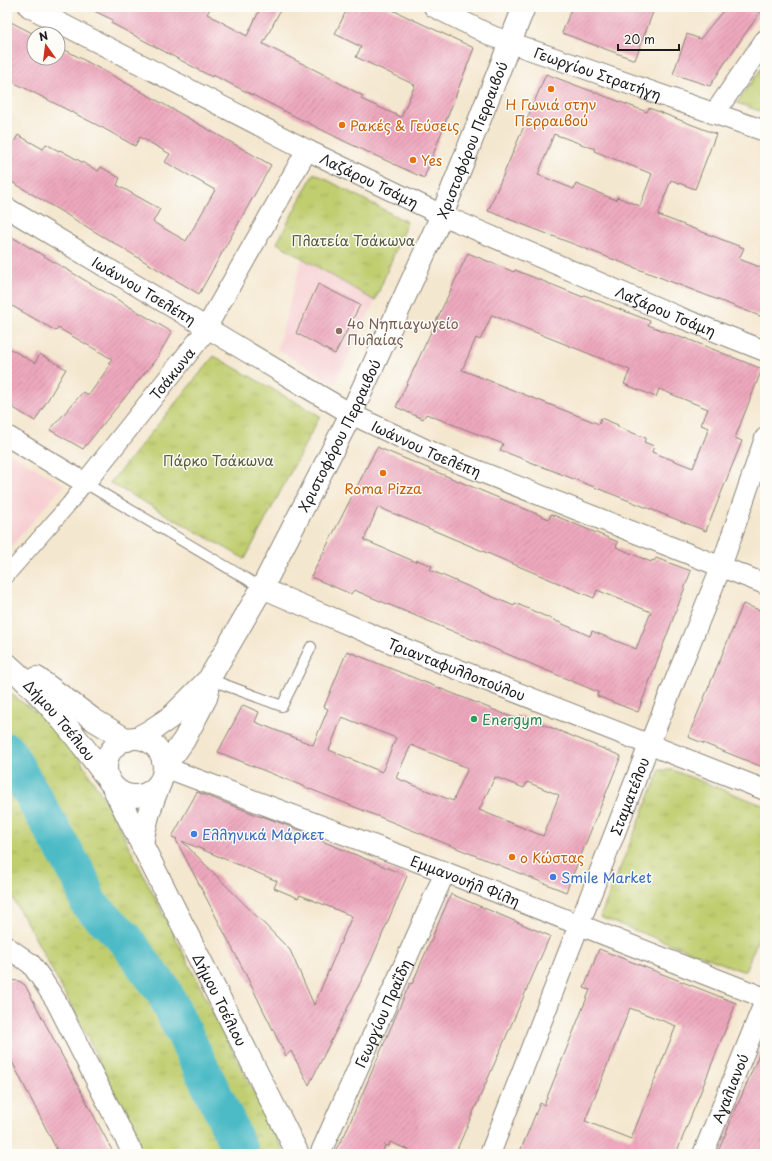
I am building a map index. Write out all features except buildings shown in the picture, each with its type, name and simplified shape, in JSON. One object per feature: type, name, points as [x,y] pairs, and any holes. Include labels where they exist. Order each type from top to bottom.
[{"type":"street","name":"Λαζάρου Τσάμη","points":[[29,7],[307,150],[442,215],[679,317],[765,351]]},
{"type":"street","name":"Γεωργίου Στρατήγη","points":[[434,7],[492,36],[765,131]]},
{"type":"street","name":"Χριστοφόρου Περραιβού","points":[[132,739],[150,731],[171,717],[209,679],[262,588],[351,414],[442,215],[524,7]]},
{"type":"street","points":[[714,114],[765,40]]},
{"type":"street","name":"Τσάκωνα","points":[[7,575],[69,504],[196,344],[207,328],[307,150]]},
{"type":"street","name":"Ιωάννου Τσελέπη","points":[[7,208],[351,414],[433,453],[765,584]]},
{"type":"street","points":[[7,436],[85,483]]},
{"type":"street","name":"Σταματέλου","points":[[490,1154],[649,745],[721,566],[765,438]]},
{"type":"street","name":"Τριανταφυλλοπούλου","points":[[262,588],[406,649],[765,790]]},
{"type":"street","name":"Δήμου Τσέλιου","points":[[7,659],[94,720],[132,739]]},
{"type":"street","name":"Δήμου Τσέλιου","points":[[7,664],[58,715],[86,748],[111,784],[298,1154]]},
{"type":"street","name":"Χριστοφόρου Περραιβού","points":[[163,769],[184,740],[206,698],[209,679]]},
{"type":"street","points":[[142,845],[149,808],[163,769],[160,752],[146,741],[132,739],[118,744],[110,751],[106,760],[106,771],[111,784],[121,793],[136,797],[154,789],[163,769]]},
{"type":"street","name":"Εμμανουήλ Φίλη","points":[[163,769],[445,872],[765,1000]]},
{"type":"street","name":"Γεωργίου Πραΐδη","points":[[320,1154],[445,872]]},
{"type":"street","points":[[7,947],[31,964],[56,1001],[133,1154]]},
{"type":"street","name":"Αγαλιανού","points":[[703,1154],[765,1000]]},
{"type":"lane","points":[[85,483],[262,588]]},
{"type":"lane","points":[[209,679],[282,706],[311,647]]},
{"type":"shaded area","points":[[302,258],[375,301],[335,384],[277,349]]},
{"type":"shaded area","points":[[7,451],[64,485],[7,551]]},
{"type":"green space","points":[[765,63],[765,113],[737,103]]},
{"type":"green space","name":"Πλατεία Τσάκωνα","points":[[314,173],[407,222],[375,301],[277,243]]},
{"type":"green space","name":"Πάρκο Τσάκωνα","points":[[214,356],[320,416],[245,559],[110,483]]},
{"type":"green space","points":[[7,691],[64,733],[109,807],[285,1154],[143,1154],[84,1030],[33,934],[7,889]]},
{"type":"green space","points":[[660,770],[672,770],[765,806],[765,922],[745,971],[600,917]]},
{"type":"waterway","points":[[7,751],[80,878],[89,904],[125,938],[163,990],[225,1117],[241,1154]]},
{"type":"place","name":"Η Γωνιά στην Περραιβού","points":[[551,89]]},
{"type":"place","name":"Ρακές & Γεύσεις","points":[[342,125]]},
{"type":"place","name":"Yes","points":[[413,160]]},
{"type":"place","name":"4ο Νηπιαγωγείο Πυλαίας","points":[[339,331]]},
{"type":"place","name":"Roma Pizza","points":[[383,473]]},
{"type":"place","name":"Energym","points":[[474,719]]},
{"type":"place","name":"Ελληνικά Μάρκετ","points":[[194,834]]},
{"type":"place","name":"ο Κώστας","points":[[512,857]]},
{"type":"place","name":"Smile Market","points":[[553,877]]}]
